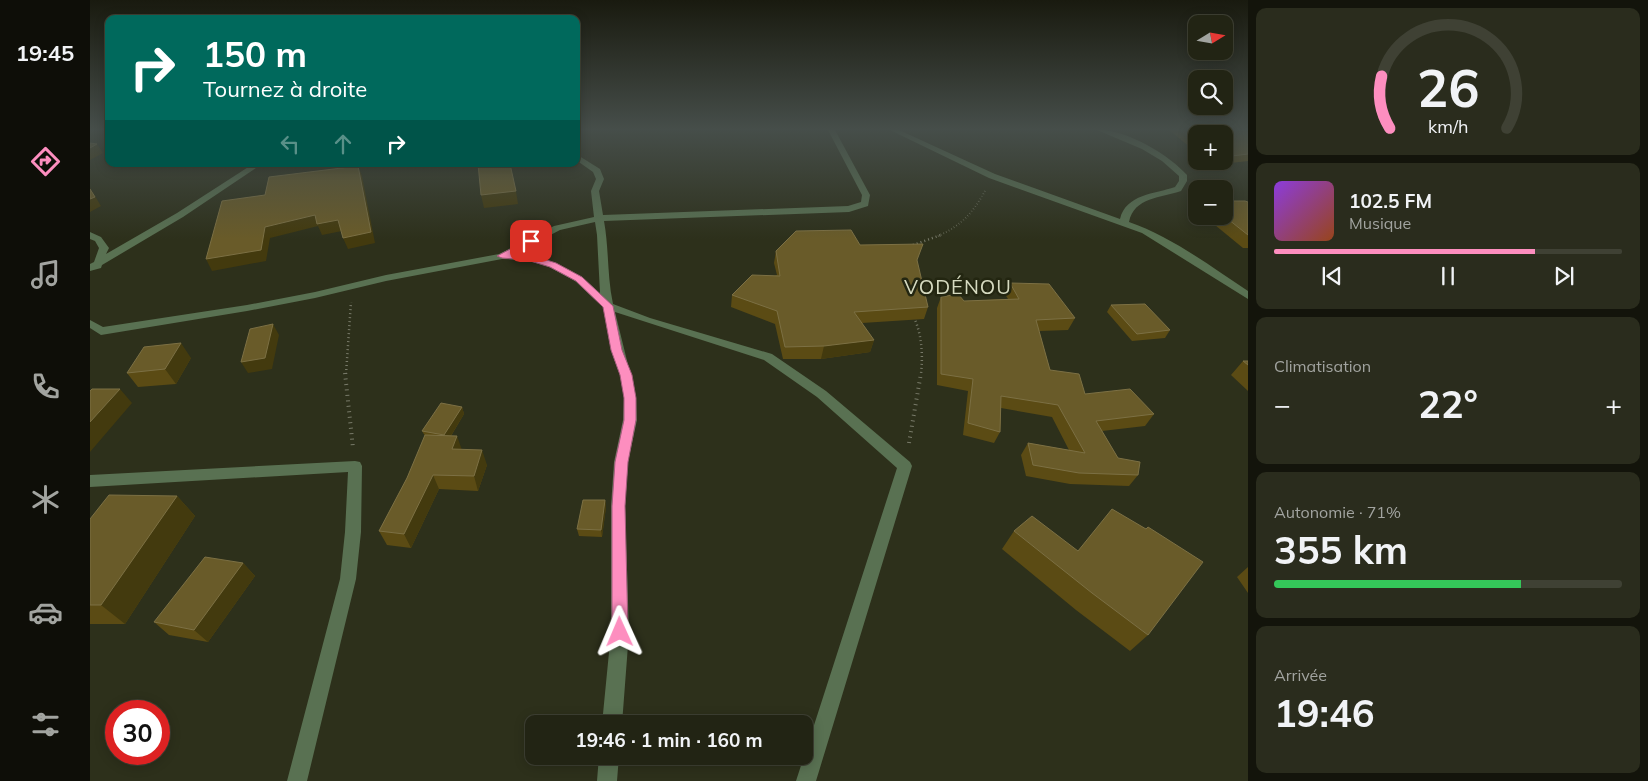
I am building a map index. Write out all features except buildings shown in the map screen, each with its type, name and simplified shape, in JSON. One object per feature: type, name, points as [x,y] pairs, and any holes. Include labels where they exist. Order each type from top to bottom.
[{"type":"street","points":[[591,166],[597,171],[600,179],[595,191],[595,200],[600,218],[604,286],[617,350],[626,375],[630,398],[630,420],[621,462],[618,506],[620,632],[613,715]]},
{"type":"street","points":[[502,256],[557,228],[600,218],[849,209],[865,204],[866,195],[851,166]]},
{"type":"street","points":[[972,166],[992,176],[1124,222],[1167,243],[1248,296]]},
{"type":"street","points":[[1124,222],[1126,209],[1132,203],[1178,189],[1183,181],[1183,175],[1174,166]]},
{"type":"street","points":[[94,266],[180,215],[253,167]]},
{"type":"street","points":[[90,235],[98,239],[104,248],[90,276]]},
{"type":"street","points":[[90,323],[102,331],[165,322],[315,295],[502,256],[528,257],[553,265],[579,279],[608,306],[768,357],[841,411],[905,466],[806,781]]},
{"type":"street","points":[[90,481],[355,466],[353,532],[348,579],[297,781]]},
{"type":"street","points":[[607,781],[608,765]]},
{"type":"path","points":[[911,245],[935,238],[962,225],[979,205],[992,176]]},
{"type":"path","points":[[352,286],[349,345],[345,368],[355,466]]},
{"type":"path","points":[[905,466],[919,387],[923,347],[918,324],[911,310]]},
{"type":"district","name":"VODÉNOU","points":[[958,287]]},
{"type":"route","points":[[531,241],[502,256],[528,257],[553,265],[579,279],[608,306],[617,350],[626,375],[630,398],[630,420],[621,462],[618,506],[620,632]]}]
